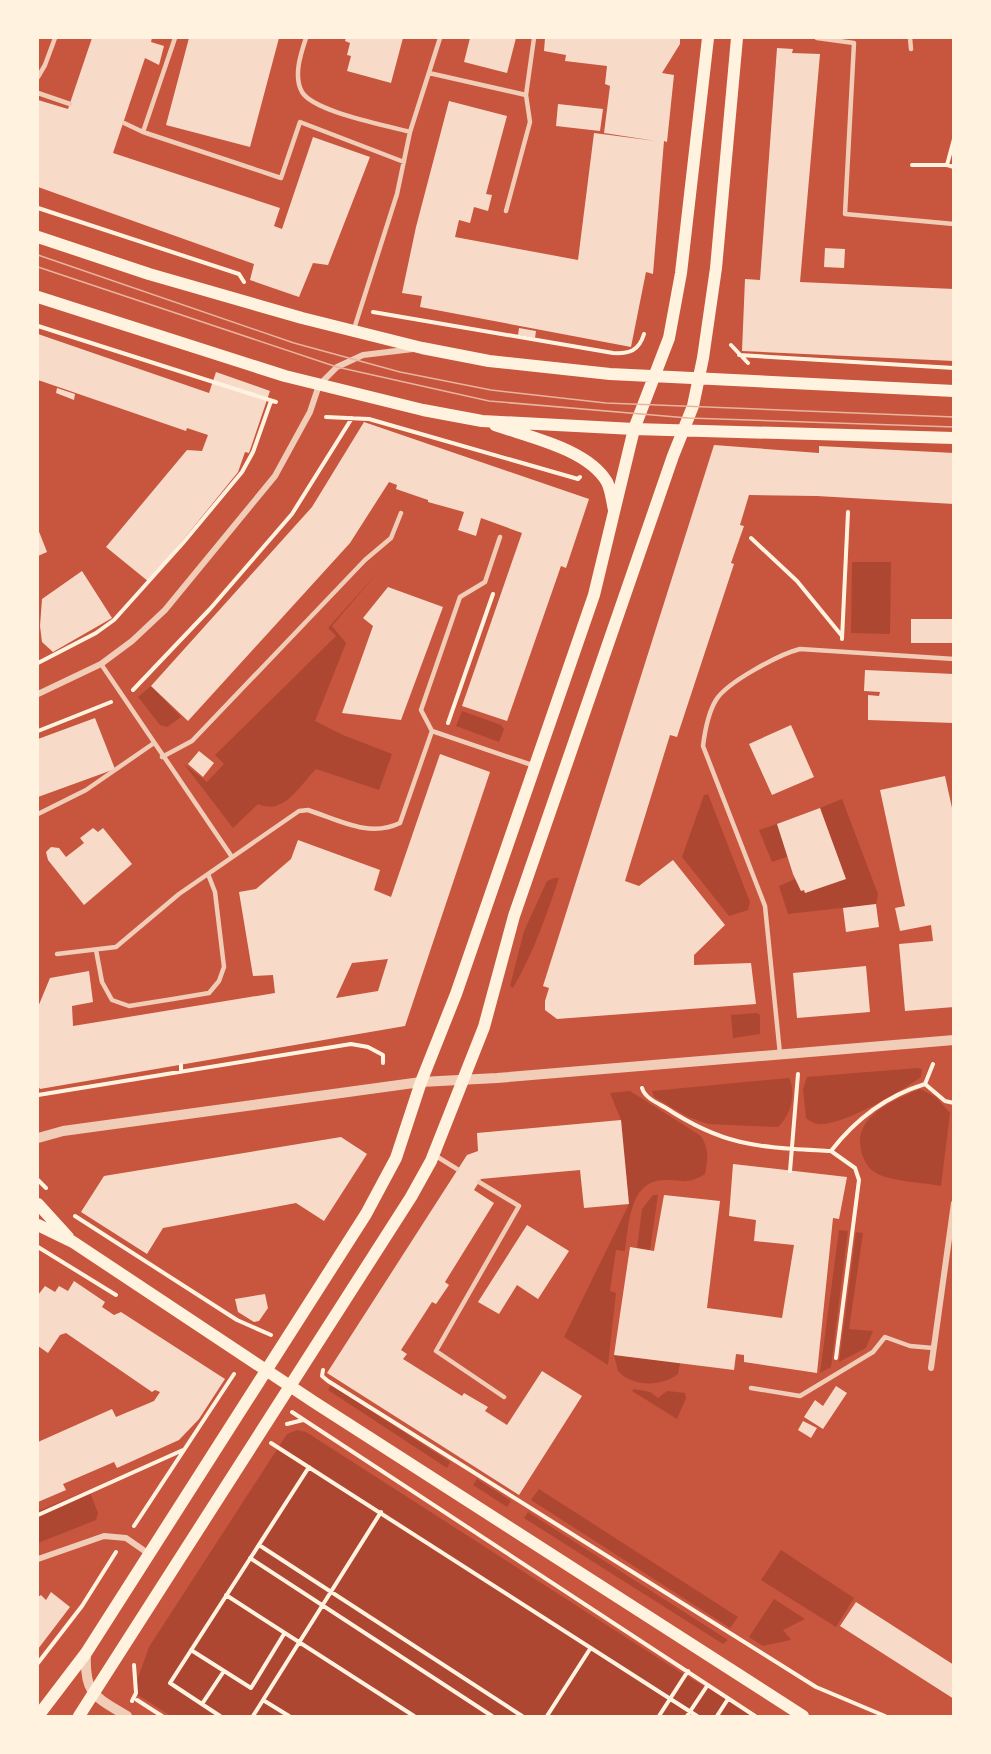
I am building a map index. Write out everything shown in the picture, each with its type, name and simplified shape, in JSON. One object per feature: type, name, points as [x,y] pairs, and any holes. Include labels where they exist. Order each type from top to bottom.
[{"type":"main road","points":[[38,1716],[86,1653],[150,1554],[366,1214],[388,1174],[456,994],[594,594],[634,429],[669,338],[681,273],[708,38]]},
{"type":"main road","points":[[79,1716],[411,1197],[434,1154],[484,1027],[514,916],[700,380],[716,268],[737,38]]},
{"type":"main road","points":[[38,237],[149,274],[353,332],[498,362],[700,380],[954,392]]},
{"type":"main road","points":[[38,297],[319,385],[423,410],[482,421],[634,429],[954,438]]},
{"type":"main road","points":[[482,421],[569,452],[591,464],[607,483],[615,514]]},
{"type":"main road","points":[[38,1204],[73,1242]]},
{"type":"main road","points":[[38,1225],[73,1242],[291,1387],[803,1716]]},
{"type":"street","points":[[38,693],[101,664],[132,641],[165,610],[256,501],[290,451],[310,412],[319,385],[337,367],[357,357],[422,348]]},
{"type":"street","points":[[38,1131],[63,1131],[421,1082],[954,1040]]},
{"type":"street","points":[[38,1138],[63,1131]]},
{"type":"street","points":[[931,1368],[954,1203]]},
{"type":"street","points":[[38,1559],[104,1536],[126,1538],[150,1554]]},
{"type":"street","points":[[86,1653],[85,1678],[94,1695],[127,1716]]},
{"type":"lane","points":[[38,77],[55,38]]},
{"type":"lane","points":[[143,132],[175,38]]},
{"type":"lane","points":[[306,38],[298,78],[302,93],[316,104],[410,132]]},
{"type":"lane","points":[[353,332],[397,194],[410,132],[440,38]]},
{"type":"lane","points":[[506,211],[530,122],[526,95],[534,38]]},
{"type":"lane","points":[[817,38],[854,43],[845,214],[954,224]]},
{"type":"lane","points":[[910,38],[910,49]]},
{"type":"lane","points":[[429,73],[526,95]]},
{"type":"lane","points":[[38,93],[70,104]]},
{"type":"lane","points":[[124,123],[143,132],[281,178],[300,122],[404,162]]},
{"type":"lane","points":[[162,757],[192,741],[365,560],[391,538],[401,513]]},
{"type":"lane","points":[[501,537],[485,582],[460,597],[421,710],[424,721],[432,731],[534,766]]},
{"type":"lane","points":[[780,1054],[765,906],[703,746],[704,734],[716,700],[724,691],[776,656],[800,649],[954,659]]},
{"type":"lane","points":[[101,664],[232,857]]},
{"type":"lane","points":[[57,954],[116,946],[178,894],[299,811],[308,810],[368,831],[388,829],[400,823],[432,731]]},
{"type":"lane","points":[[38,814],[86,790],[154,743]]},
{"type":"lane","points":[[96,950],[102,982],[112,1000],[129,1006],[209,993],[219,981],[224,967],[214,892],[208,874]]},
{"type":"lane","points":[[434,1154],[457,1169]]},
{"type":"lane","points":[[479,1182],[519,1206],[436,1351],[504,1397]]},
{"type":"lane","points":[[752,1388],[800,1396],[873,1352],[885,1337],[910,1346],[933,1348]]},
{"type":"path","points":[[947,165],[954,139]]},
{"type":"path","points":[[912,165],[954,167]]},
{"type":"path","points":[[38,208],[239,274],[245,284]]},
{"type":"path","points":[[360,311],[428,320],[613,353],[629,353],[635,350],[644,334]]},
{"type":"path","points":[[38,326],[274,402],[242,472],[128,607],[96,633],[38,663]]},
{"type":"path","points":[[731,345],[739,355],[954,368]]},
{"type":"path","points":[[326,417],[369,419],[578,479]]},
{"type":"path","points":[[38,731],[123,697],[160,664],[292,514],[352,418]]},
{"type":"path","points":[[842,651],[848,512]]},
{"type":"path","points":[[751,538],[797,581],[843,636]]},
{"type":"path","points":[[444,735],[495,586],[485,582]]},
{"type":"path","points":[[38,1095],[351,1044],[368,1047],[383,1055],[383,1063]]},
{"type":"path","points":[[831,1151],[850,1126],[867,1113],[925,1084],[933,1064]]},
{"type":"path","points":[[181,1065],[182,1071]]},
{"type":"path","points":[[790,1171],[794,1149],[798,1074]]},
{"type":"path","points":[[925,1084],[945,1101],[954,1103]]},
{"type":"path","points":[[642,1088],[646,1096],[693,1126],[717,1137],[755,1146],[831,1151],[855,1168],[859,1180],[835,1366],[837,1374]]},
{"type":"path","points":[[38,1179],[53,1194]]},
{"type":"path","points":[[69,1209],[237,1320],[261,1331]]},
{"type":"path","points":[[38,1247],[74,1268]]},
{"type":"path","points":[[323,1367],[322,1376],[328,1381],[816,1687],[885,1716]]},
{"type":"path","points":[[38,1663],[82,1606],[234,1374]]},
{"type":"path","points":[[322,1389],[328,1381]]},
{"type":"path","points":[[214,1406],[221,1410]]},
{"type":"path","points":[[293,1413],[755,1716]]},
{"type":"path","points":[[266,1439],[670,1699],[688,1714],[697,1716]]},
{"type":"path","points":[[38,1515],[183,1450]]},
{"type":"path","points":[[220,1716],[170,1683],[309,1467]]},
{"type":"path","points":[[253,1716],[381,1512]]},
{"type":"path","points":[[259,1545],[522,1716]]},
{"type":"path","points":[[250,1558],[492,1716]]},
{"type":"path","points":[[226,1595],[414,1716]]},
{"type":"path","points":[[191,1650],[251,1688],[284,1634]]},
{"type":"path","points":[[547,1716],[590,1649]]},
{"type":"path","points":[[202,1704],[224,1671]]},
{"type":"path","points":[[659,1716],[688,1671]]},
{"type":"path","points":[[688,1714],[707,1686]]},
{"type":"path","points":[[134,1698],[162,1716]]},
{"type":"path","points":[[717,1716],[728,1699]]},
{"type":"path","points":[[263,1700],[289,1716]]},
{"type":"shaded area","points":[[852,562],[891,562],[890,634],[851,633]]},
{"type":"shaded area","points":[[378,572],[332,626],[346,643],[315,721],[343,735],[392,754],[379,790],[316,769],[284,802],[267,807],[258,804],[233,828],[184,764],[207,782],[224,764],[215,755],[336,636],[328,628]]},
{"type":"shaded area","points":[[151,686],[181,717],[167,727],[160,725],[138,697]]},
{"type":"shaded area","points":[[462,711],[501,725],[504,729],[499,742],[456,726]]},
{"type":"shaded area","points":[[708,794],[750,902],[748,910],[729,916],[682,857],[704,795]]},
{"type":"shaded area","points":[[842,799],[878,894],[876,904],[788,914],[779,886],[795,879],[801,891],[804,890],[806,893],[845,879],[820,808]]},
{"type":"shaded area","points":[[777,824],[789,856],[772,862],[759,830]]},
{"type":"shaded area","points":[[559,878],[544,920],[513,988],[510,986],[524,931],[547,881]]},
{"type":"shaded area","points":[[757,1013],[760,1015],[760,1034],[733,1038],[731,1015]]},
{"type":"shaded area","points":[[922,1069],[921,1077],[888,1098],[859,1112],[823,1124],[814,1123],[806,1118],[803,1089],[807,1077]]},
{"type":"shaded area","points":[[789,1078],[792,1091],[791,1104],[786,1117],[778,1127],[708,1124],[686,1116],[654,1097],[652,1091]]},
{"type":"shaded area","points":[[920,1089],[936,1097],[950,1113],[941,1186],[882,1176],[868,1166],[861,1150],[860,1138],[869,1119],[888,1104]]},
{"type":"shaded area","points":[[630,1091],[701,1136],[707,1150],[707,1159],[705,1174],[689,1181],[653,1182],[644,1187],[633,1206],[625,1251],[616,1250],[610,1291],[616,1293],[608,1365],[564,1337],[629,1204],[621,1120],[610,1093]]},
{"type":"shaded area","points":[[653,1195],[658,1195],[650,1250],[637,1248],[642,1209]]},
{"type":"shaded area","points":[[839,1230],[848,1231],[831,1367],[820,1373]]},
{"type":"shaded area","points":[[856,1232],[863,1233],[849,1329],[873,1331],[866,1348],[839,1362]]},
{"type":"shaded area","points":[[614,1355],[680,1363],[678,1374],[656,1383],[631,1380],[618,1371]]},
{"type":"shaded area","points":[[331,1385],[450,1462],[447,1468],[328,1390]]},
{"type":"shaded area","points":[[634,1389],[650,1392],[658,1398],[667,1391],[685,1393],[686,1398],[677,1419],[632,1391]]},
{"type":"shaded area","points":[[297,1430],[306,1432],[680,1672],[755,1716],[171,1716],[133,1692],[149,1647],[287,1434]]},
{"type":"shaded area","points":[[477,1479],[511,1501],[507,1507],[473,1485]]},
{"type":"shaded area","points":[[539,1489],[738,1617],[730,1628],[531,1500]]},
{"type":"shaded area","points":[[89,1490],[98,1513],[96,1520],[38,1543],[38,1511]]},
{"type":"shaded area","points":[[528,1512],[728,1640],[723,1644],[524,1518]]},
{"type":"shaded area","points":[[781,1550],[854,1598],[836,1627],[761,1580]]},
{"type":"shaded area","points":[[774,1599],[805,1619],[783,1630],[791,1640],[763,1646],[749,1637]]},
{"type":"building","points":[[92,38],[152,38],[151,42],[164,46],[159,65],[145,58],[113,153],[280,208],[274,226],[282,229],[313,137],[370,157],[328,265],[313,263],[299,297],[250,280],[254,264],[38,187],[38,100],[68,109]]},
{"type":"building","points":[[189,38],[279,38],[250,147],[166,125]]},
{"type":"building","points":[[346,38],[403,38],[391,83],[347,71],[351,56],[347,55],[350,43],[345,41]]},
{"type":"building","points":[[470,38],[516,38],[507,73],[464,62]]},
{"type":"building","points":[[545,38],[680,38],[680,44],[662,73],[674,75],[667,142],[664,141],[653,274],[646,272],[631,347],[420,307],[422,296],[402,293],[416,227],[449,101],[507,116],[486,194],[492,195],[488,211],[474,207],[470,223],[459,220],[455,237],[578,260],[594,133],[656,141],[604,133],[610,86],[605,84],[607,66],[565,61],[566,55],[544,51]]},
{"type":"building","points":[[777,48],[793,49],[792,53],[820,54],[800,282],[954,289],[954,361],[742,351],[745,279],[760,280]]},
{"type":"building","points":[[558,104],[603,109],[600,131],[556,126]]},
{"type":"building","points":[[825,248],[845,249],[844,268],[824,267]]},
{"type":"building","points":[[519,328],[536,331],[535,338],[518,335]]},
{"type":"building","points":[[38,334],[209,393],[216,372],[270,391],[249,453],[245,452],[238,472],[149,582],[106,547],[187,450],[202,451],[208,435],[187,428],[186,431],[38,380]]},
{"type":"building","points":[[57,388],[75,394],[74,400],[56,393]]},
{"type":"building","points":[[364,422],[589,499],[566,568],[561,566],[507,721],[462,706],[522,533],[481,518],[476,536],[458,530],[464,512],[428,502],[428,500],[396,489],[397,485],[389,482],[350,543],[188,721],[151,686],[312,507]]},
{"type":"building","points":[[714,445],[819,453],[819,446],[954,453],[954,504],[817,496],[749,495],[740,525],[744,526],[731,563],[734,564],[677,737],[670,735],[625,881],[639,886],[673,860],[725,925],[694,955],[694,965],[751,963],[756,1004],[557,1019],[545,1010],[549,988],[543,986]]},
{"type":"building","points":[[38,529],[47,552],[38,556]]},
{"type":"building","points":[[82,571],[112,618],[53,652],[42,642],[40,626],[42,599]]},
{"type":"building","points":[[388,587],[443,607],[401,720],[342,713],[373,626],[363,618]]},
{"type":"building","points":[[911,619],[954,619],[954,643],[911,643]]},
{"type":"building","points":[[865,670],[954,674],[954,723],[868,720],[868,695],[879,696],[880,692],[864,691]]},
{"type":"building","points":[[95,718],[115,769],[38,797],[38,739]]},
{"type":"building","points":[[791,725],[814,777],[772,795],[749,744]]},
{"type":"building","points":[[199,751],[214,763],[203,777],[188,764]]},
{"type":"building","points":[[440,754],[490,772],[405,1026],[40,1089],[38,1086],[38,1007],[50,978],[89,971],[93,1002],[72,1006],[73,1026],[275,993],[273,975],[253,976],[239,892],[256,889],[291,859],[298,840],[380,870],[374,890],[391,897]],"holes":[[[388,959],[378,991],[336,998],[352,963]]]},
{"type":"building","points":[[945,776],[954,817],[954,1007],[905,1011],[899,944],[933,941],[931,925],[900,931],[895,908],[905,906],[880,790]]},
{"type":"building","points":[[820,808],[846,879],[805,893],[804,890],[801,891],[793,874],[777,824]]},
{"type":"building","points":[[93,828],[98,832],[103,828],[132,864],[84,905],[48,860],[46,852],[51,847],[59,848],[66,857],[84,843],[80,838]]},
{"type":"building","points":[[876,904],[879,927],[846,932],[843,908]]},
{"type":"building","points":[[866,966],[870,1012],[797,1018],[793,973]]},
{"type":"building","points":[[621,1120],[629,1204],[584,1208],[580,1170],[481,1179],[474,1190],[494,1203],[445,1282],[449,1285],[436,1304],[432,1302],[401,1350],[407,1354],[403,1359],[462,1396],[464,1393],[488,1407],[485,1411],[507,1425],[542,1371],[582,1396],[519,1495],[327,1373],[467,1155],[478,1151],[477,1133]]},
{"type":"building","points":[[341,1137],[367,1154],[324,1221],[296,1203],[163,1228],[147,1254],[81,1212],[104,1176]]},
{"type":"building","points":[[733,1164],[847,1177],[839,1219],[833,1218],[817,1373],[744,1362],[744,1355],[736,1354],[734,1370],[614,1355],[630,1247],[654,1251],[664,1195],[720,1201],[707,1308],[782,1318],[794,1245],[754,1241],[756,1220],[729,1216]]},
{"type":"building","points":[[527,1225],[569,1251],[538,1299],[517,1285],[499,1314],[478,1302]]},
{"type":"building","points":[[74,1281],[105,1302],[102,1307],[114,1315],[121,1312],[225,1379],[199,1419],[179,1440],[117,1468],[114,1462],[63,1484],[66,1490],[38,1502],[38,1442],[112,1409],[116,1417],[154,1401],[160,1392],[155,1390],[152,1392],[66,1333],[60,1335],[48,1353],[38,1346],[38,1295],[45,1286],[55,1292],[59,1286],[68,1291]]},
{"type":"building","points":[[265,1294],[268,1308],[259,1321],[254,1322],[238,1312],[235,1299]]},
{"type":"building","points":[[836,1386],[847,1393],[823,1429],[804,1417],[815,1400],[823,1406]]},
{"type":"building","points":[[803,1421],[817,1428],[811,1438],[798,1430]]},
{"type":"building","points":[[51,1592],[70,1607],[38,1649],[38,1597],[41,1595],[46,1600]]},
{"type":"building","points":[[856,1602],[954,1665],[954,1699],[840,1626]]},
{"type":"tram line","points":[[38,255],[294,343],[400,372],[491,390],[606,403],[954,417]]},
{"type":"tram line","points":[[38,267],[337,367],[489,401],[688,418],[954,427]]}]
